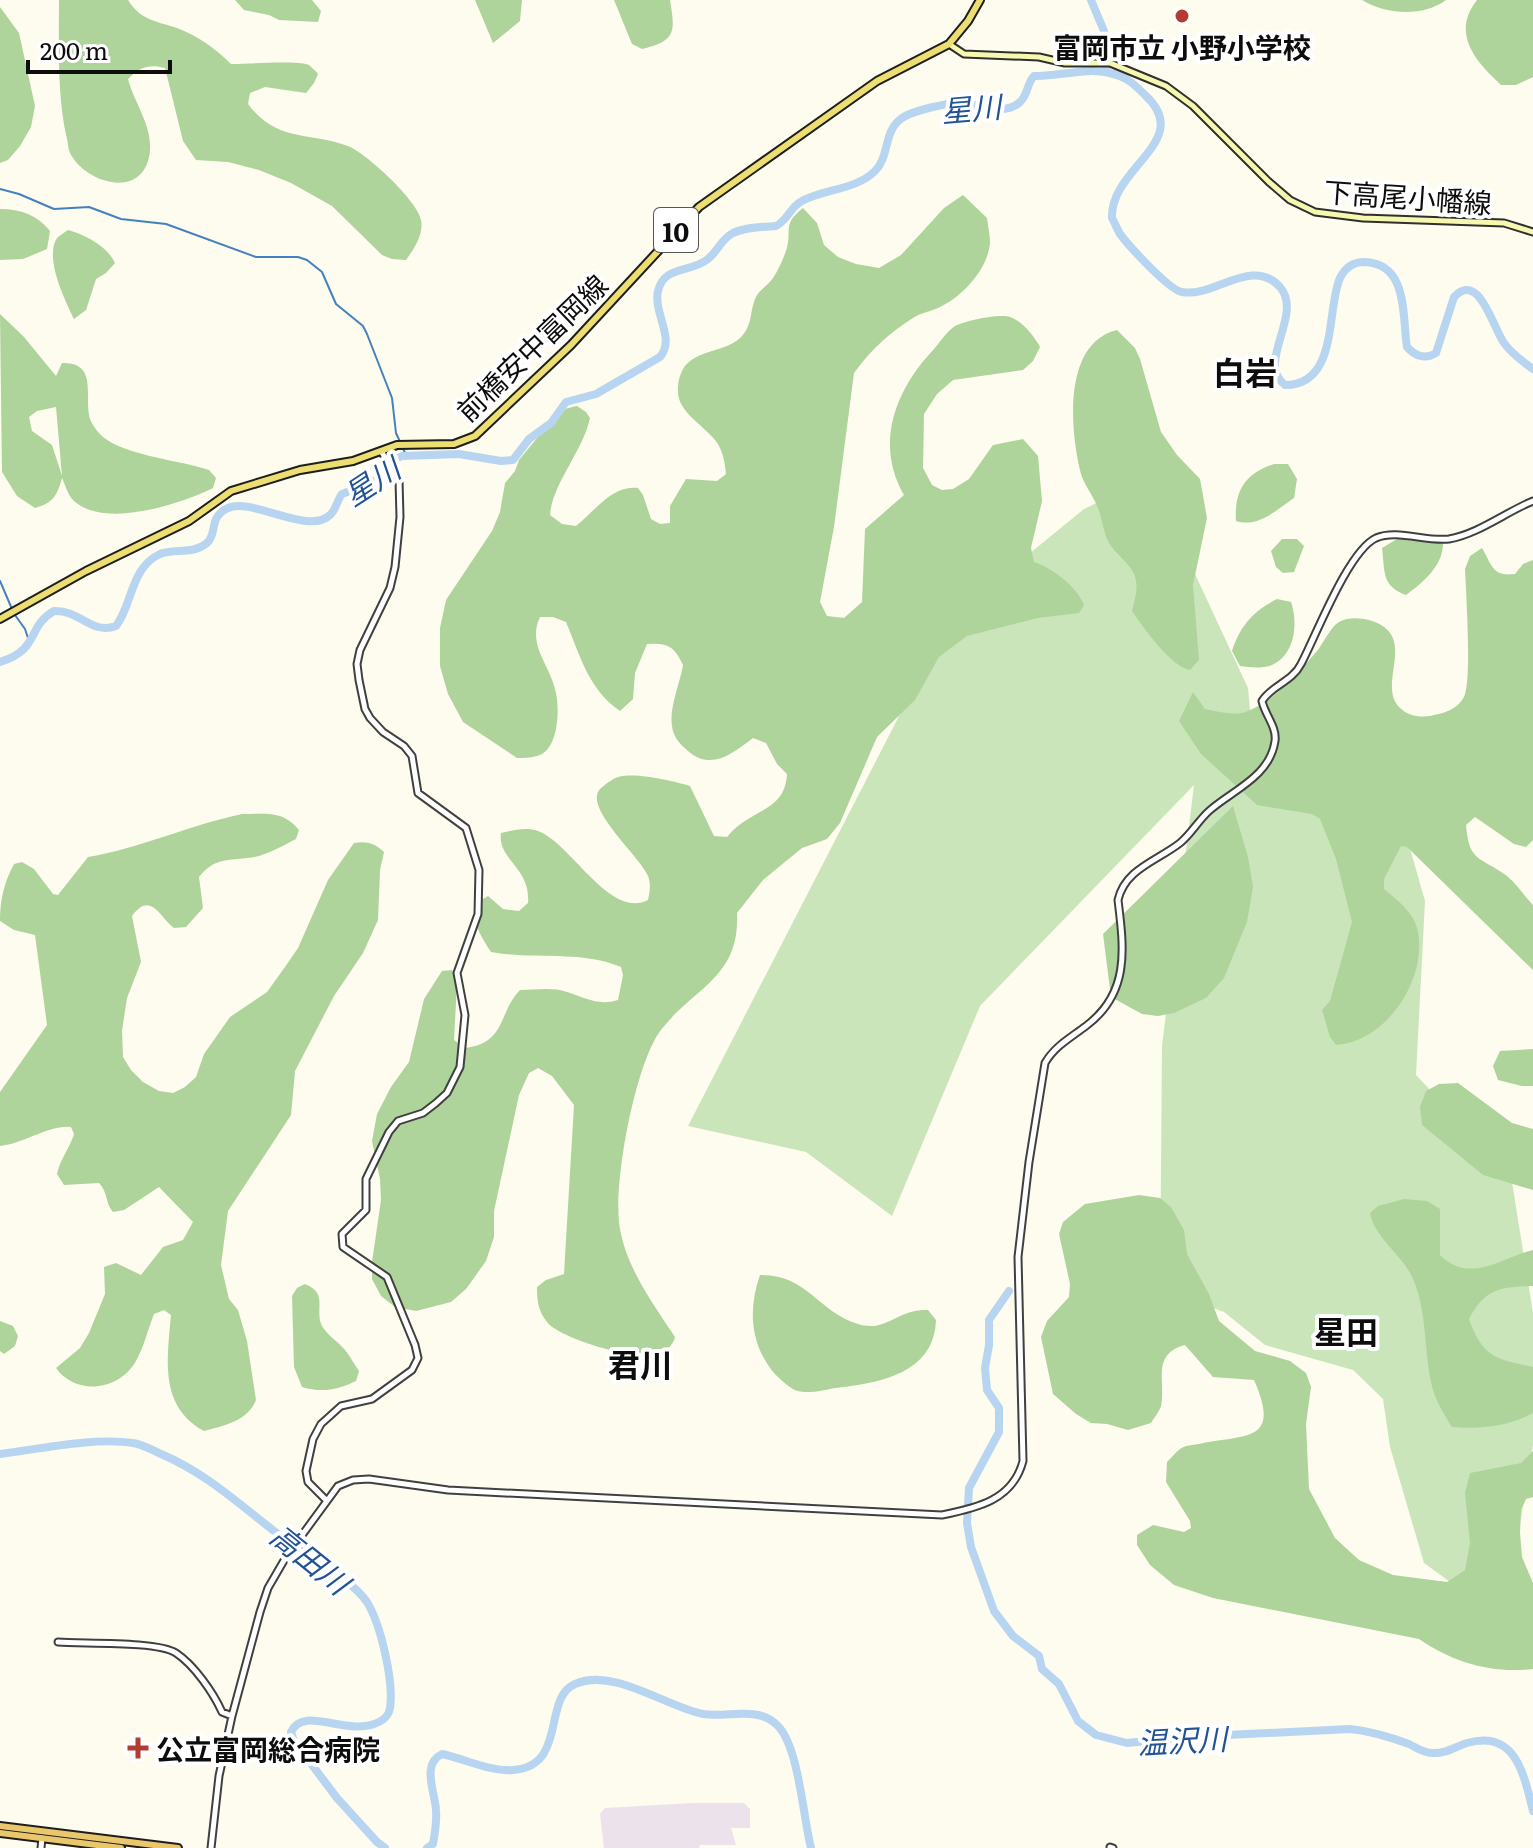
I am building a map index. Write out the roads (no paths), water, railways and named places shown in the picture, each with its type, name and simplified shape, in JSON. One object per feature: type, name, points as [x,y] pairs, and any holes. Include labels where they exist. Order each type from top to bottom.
[{"type":"highway","points":[[0,1826],[178,1848]]},
{"type":"highway","points":[[0,1833],[121,1848]]},
{"type":"main road","name":"前橋安中富岡線","points":[[0,619],[86,571],[189,521],[231,491],[300,470],[382,454],[403,444],[454,444],[475,436],[571,345],[699,207],[877,81],[949,44],[964,28],[980,0]]},
{"type":"main road","name":"下高尾小幡線","points":[[949,44],[964,54],[1039,57],[1065,63],[1107,63],[1166,86],[1193,106],[1290,200],[1315,212],[1363,218],[1504,223],[1533,232]]},
{"type":"street","points":[[326,1500],[308,1482],[306,1471],[310,1448],[321,1424],[341,1406],[372,1399],[412,1370],[418,1358],[393,1286],[379,1271],[343,1247],[342,1234],[366,1210],[366,1179],[389,1132],[398,1121],[423,1113],[447,1093],[460,1067],[465,1015],[457,973],[478,914],[480,897],[479,870],[466,828],[418,793],[412,756],[370,718],[362,695],[357,664],[360,650],[390,588],[395,567],[401,491],[382,454]]},
{"type":"street","points":[[211,1848],[219,1776],[232,1716],[268,1588],[286,1557],[338,1486],[353,1480],[369,1479],[448,1490],[942,1515],[983,1506],[1008,1489],[1017,1478],[1023,1461],[1018,1257],[1045,1063],[1053,1049],[1091,1023],[1105,1009],[1119,982],[1123,960],[1120,891],[1134,873],[1181,842],[1205,814],[1254,778],[1265,764],[1276,737],[1262,701],[1267,692],[1293,677],[1301,665],[1334,593],[1363,546],[1381,536],[1439,540],[1457,537],[1533,501]]},
{"type":"street","points":[[58,1642],[132,1645],[175,1652],[209,1685],[222,1712],[232,1716]]},
{"type":"street","points":[[41,1848],[42,1838]]},
{"type":"waterway","points":[[1091,0],[1104,31],[1106,68]]},
{"type":"waterway","name":"星川","points":[[0,662],[22,651],[45,617],[54,611],[72,614],[100,627],[116,626],[137,577],[150,560],[165,552],[202,547],[212,535],[215,520],[228,508],[251,507],[294,519],[320,520],[332,513],[342,494],[374,482],[394,460],[402,456],[459,454],[513,460],[529,439],[551,423],[566,402],[596,394],[660,357],[666,342],[657,299],[666,277],[708,259],[733,233],[776,226],[802,201],[867,177],[880,165],[896,123],[907,115],[955,103],[1007,109],[1023,99],[1034,76],[1100,71],[1115,74],[1133,84],[1158,111],[1161,126],[1156,141],[1123,184],[1115,200],[1112,218],[1120,234],[1140,257],[1168,284],[1182,292],[1194,292],[1257,276],[1269,279],[1280,287],[1286,298],[1287,311],[1275,364],[1277,376],[1285,385],[1302,382],[1314,373],[1328,343],[1340,278],[1350,266],[1364,262],[1379,265],[1389,271],[1396,281],[1403,307],[1407,347],[1413,353],[1424,357],[1436,353],[1454,297],[1463,291],[1471,291],[1484,304],[1507,347],[1533,369]]},
{"type":"waterway","points":[[0,189],[54,209],[89,207],[121,219],[166,224],[256,257],[298,257],[307,260],[322,272],[336,304],[363,326],[392,398],[396,433],[406,455]]},
{"type":"waterway","points":[[0,581],[12,609]]},
{"type":"waterway","points":[[15,615],[25,629],[30,644]]},
{"type":"waterway","name":"温沢川","points":[[1009,1291],[989,1320],[985,1368],[987,1390],[999,1408],[999,1432],[969,1488],[967,1523],[971,1547],[994,1611],[1013,1636],[1039,1656],[1042,1669],[1059,1684],[1078,1721],[1096,1735],[1127,1743],[1350,1729],[1387,1737],[1429,1753],[1484,1740],[1497,1743],[1515,1758],[1533,1811]]},
{"type":"waterway","name":"高田川","points":[[0,1454],[102,1441],[143,1446],[196,1472],[360,1594],[372,1612],[385,1654],[391,1697],[389,1713],[381,1721],[367,1726],[306,1721],[297,1724],[291,1732],[294,1741],[337,1798],[385,1848]]},
{"type":"waterway","name":"高田川","points":[[427,1848],[433,1844],[436,1827],[431,1779],[432,1764],[436,1759],[442,1754],[505,1770],[530,1766],[541,1757],[548,1745],[565,1692],[575,1684],[590,1680],[623,1684],[703,1714],[752,1714],[778,1726],[791,1750],[811,1848]]},
{"type":"place","name":"富岡市立 小野小学校","points":[[1182,16]]},
{"type":"place","name":"公立富岡総合病院","points":[[138,1748]]},
{"type":"district","name":"白岩","points":[[1245,371]]},
{"type":"district","name":"星田","points":[[1346,1330]]},
{"type":"district","name":"君川","points":[[640,1363]]}]
